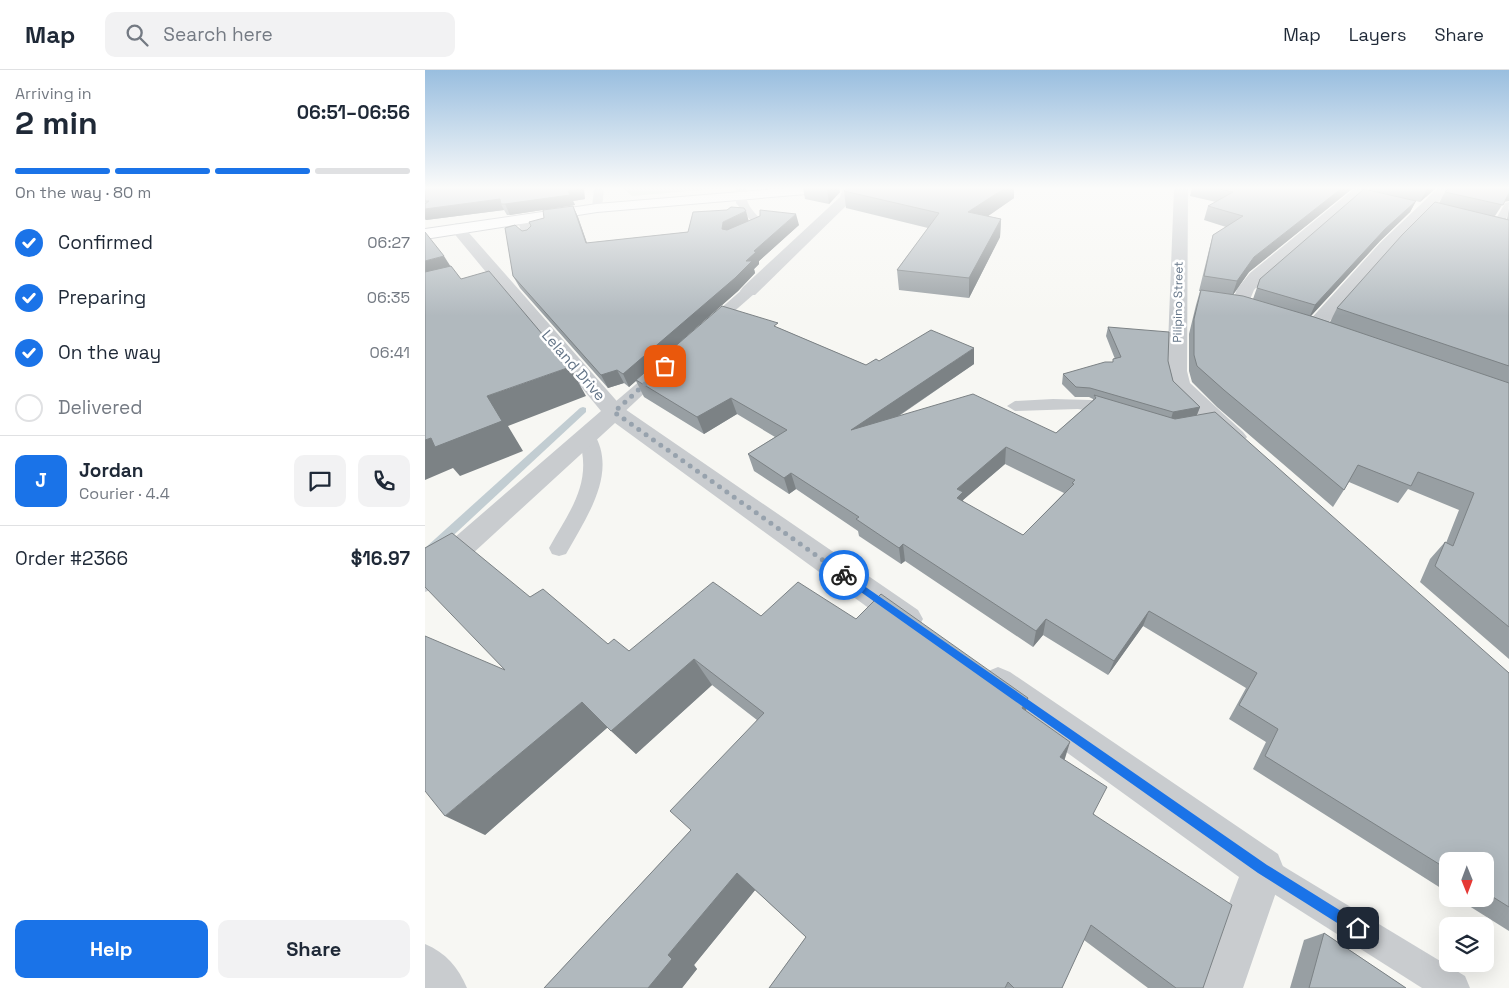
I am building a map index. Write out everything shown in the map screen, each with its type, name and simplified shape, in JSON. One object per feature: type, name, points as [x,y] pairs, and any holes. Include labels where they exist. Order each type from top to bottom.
[{"type":"main road","points":[[425,234],[442,231]]},
{"type":"street","name":"Leland Drive","points":[[459,231],[494,279],[614,412],[928,634]]},
{"type":"street","points":[[749,290],[811,231]]},
{"type":"street","name":"Pilipino Street","points":[[1183,231],[1187,297],[1176,357],[1180,385],[1206,422],[1253,453]]},
{"type":"street","points":[[1241,306],[1246,289],[1256,277],[1311,231]]},
{"type":"street","points":[[1314,327],[1402,231]]},
{"type":"street","points":[[425,580],[614,412]]},
{"type":"street","points":[[977,668],[1263,869],[1220,988]]},
{"type":"lane","points":[[526,231],[529,238]]},
{"type":"lane","points":[[731,237],[743,231]]},
{"type":"lane","points":[[697,338],[749,290]]},
{"type":"lane","points":[[614,412],[667,364]]},
{"type":"lane","points":[[1015,406],[1063,403],[1089,404],[1131,417]]},
{"type":"lane","points":[[559,548],[590,490],[594,468],[593,447],[587,436]]},
{"type":"lane","points":[[1263,869],[1453,988]]},
{"type":"building","points":[[505,231],[582,231],[586,243],[688,231],[777,231],[754,251],[756,252],[746,261],[752,261],[735,278],[623,374],[617,370],[601,375],[513,276]]},
{"type":"building","points":[[926,231],[995,231],[969,278],[897,270]]},
{"type":"building","points":[[1220,231],[1287,231],[1254,257],[1237,281],[1204,276],[1213,235]]},
{"type":"building","points":[[1316,231],[1383,231],[1315,305],[1257,288],[1260,279]]},
{"type":"building","points":[[1406,231],[1509,231],[1509,366],[1337,308]]},
{"type":"building","points":[[425,232],[444,256],[425,261]]},
{"type":"building","points":[[451,266],[461,279],[489,271],[570,367],[487,396],[502,421],[435,447],[431,438],[425,440],[425,272]]},
{"type":"building","points":[[1201,290],[1243,296],[1314,317],[1509,383],[1509,627],[1435,566],[1445,542],[1453,546],[1474,493],[1418,472],[1411,486],[1358,465],[1344,490],[1197,366],[1194,355],[1194,319]]},
{"type":"building","points":[[722,306],[778,323],[774,326],[866,365],[876,359],[879,361],[931,330],[974,348],[851,430],[973,394],[1056,433],[1096,398],[1094,395],[1175,419],[1215,412],[1509,673],[1509,907],[1494,898],[1494,852],[1439,852],[1439,864],[1265,756],[1278,729],[1239,705],[1257,673],[1149,611],[1114,661],[1046,619],[1036,631],[903,544],[899,548],[856,519],[859,517],[791,473],[784,478],[748,454],[787,430],[731,398],[697,417],[636,380]],"holes":[[[1006,447],[1075,480],[1072,483],[1074,484],[1023,535],[957,498],[963,492],[957,489]]]},
{"type":"building","points":[[1108,327],[1169,332],[1168,361],[1173,381],[1200,407],[1173,412],[1090,388],[1076,387],[1063,374],[1105,362],[1113,362],[1113,359],[1121,357]]},
{"type":"building","points":[[452,533],[530,597],[543,589],[608,644],[614,639],[629,651],[713,582],[761,616],[798,582],[856,619],[881,594],[1028,698],[1022,708],[1070,742],[1060,757],[1107,787],[1093,814],[1232,905],[1203,988],[1176,988],[1091,925],[1062,988],[1014,988],[1008,982],[1005,988],[769,988],[806,937],[737,873],[668,955],[672,959],[648,988],[544,988],[691,830],[670,811],[764,713],[694,659],[611,731],[582,702],[445,816],[425,791],[425,636],[505,670],[425,587],[425,548]]},
{"type":"building","points":[[1324,933],[1406,988],[1309,988]]},
{"type":"waterway","points":[[425,555],[583,410]]},
{"type":"way so far","points":[[665,366],[614,412],[844,575]]},
{"type":"route","points":[[844,575],[1263,869],[1358,928]]}]
